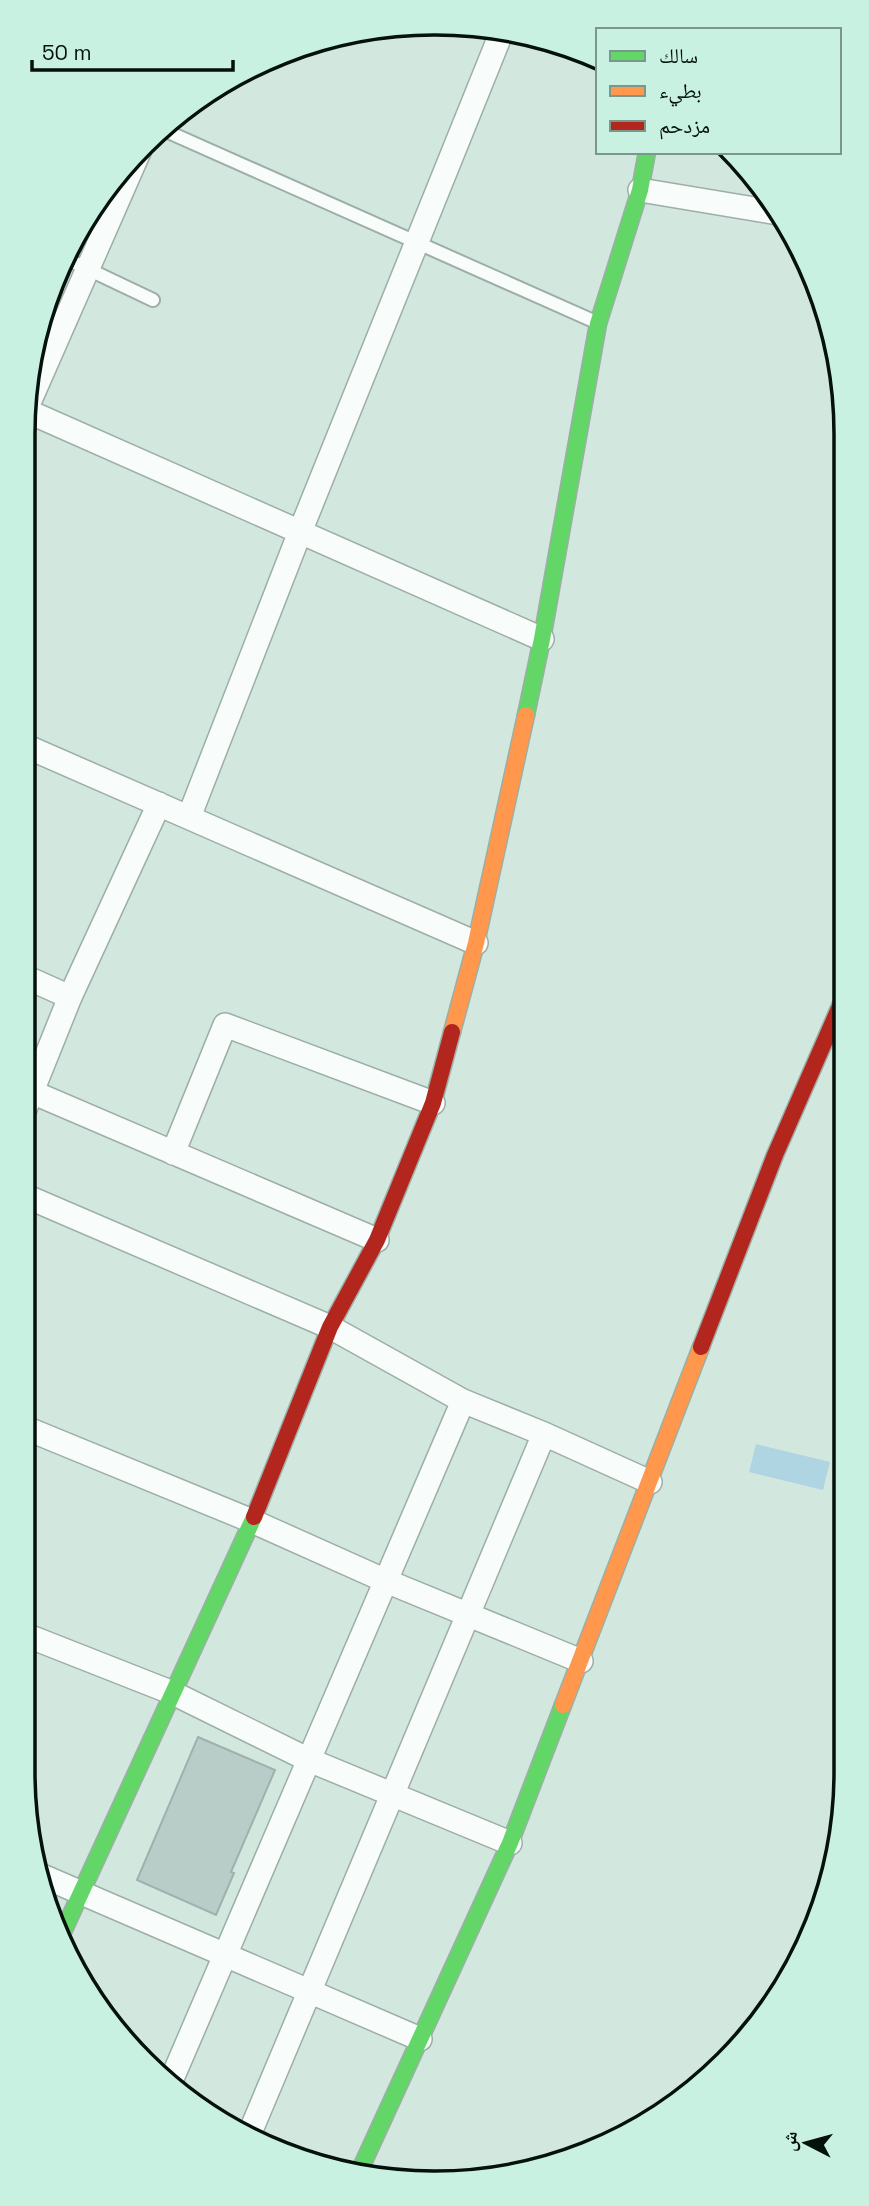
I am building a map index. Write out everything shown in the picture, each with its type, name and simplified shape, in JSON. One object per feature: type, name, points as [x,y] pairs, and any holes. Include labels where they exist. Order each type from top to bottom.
[{"type":"street","points":[[189,817],[299,532],[498,40]]},
{"type":"street","points":[[66,1925],[252,1521],[330,1327],[377,1240],[433,1103],[476,943],[542,639],[598,324],[640,190],[647,154]]},
{"type":"street","points":[[640,190],[765,211]]},
{"type":"street","points":[[40,371],[78,265],[118,191]]},
{"type":"street","points":[[36,415],[542,639]]},
{"type":"street","points":[[35,750],[476,943]]},
{"type":"street","points":[[35,1084],[70,997],[159,804]]},
{"type":"street","points":[[35,981],[70,997]]},
{"type":"street","points":[[363,2164],[510,1843],[775,1155],[834,1020]]},
{"type":"street","points":[[173,1153],[225,1025],[433,1103]]},
{"type":"street","points":[[35,1093],[377,1240]]},
{"type":"street","points":[[35,1200],[330,1327],[463,1401],[544,1433],[650,1482]]},
{"type":"street","points":[[174,2074],[463,1401]]},
{"type":"street","points":[[35,1432],[252,1521],[468,1616],[581,1661]]},
{"type":"street","points":[[252,2127],[544,1433]]},
{"type":"street","points":[[35,1639],[173,1693],[309,1760],[510,1843]]},
{"type":"street","points":[[50,1879],[420,2039]]},
{"type":"lane","points":[[172,134],[598,324]]},
{"type":"lane","points":[[78,265],[153,300]]},
{"type":"water","points":[[756,1444],[830,1462],[823,1490],[749,1472]]},
{"type":"building","points":[[198,1737],[275,1770],[231,1872],[234,1873],[216,1915],[137,1880]]},
{"type":"traffic: fast","points":[[526,715],[598,324],[640,190],[647,154]]},
{"type":"traffic: fast","points":[[66,1926],[254,1517]]},
{"type":"traffic: fast","points":[[363,2164],[510,1843],[563,1705]]},
{"type":"traffic: slow","points":[[452,1032],[476,943],[526,715]]},
{"type":"traffic: slow","points":[[563,1705],[701,1347]]},
{"type":"traffic: jam","points":[[701,1347],[775,1155],[834,1020]]},
{"type":"traffic: jam","points":[[254,1517],[330,1327],[377,1240],[433,1103],[452,1032]]}]
